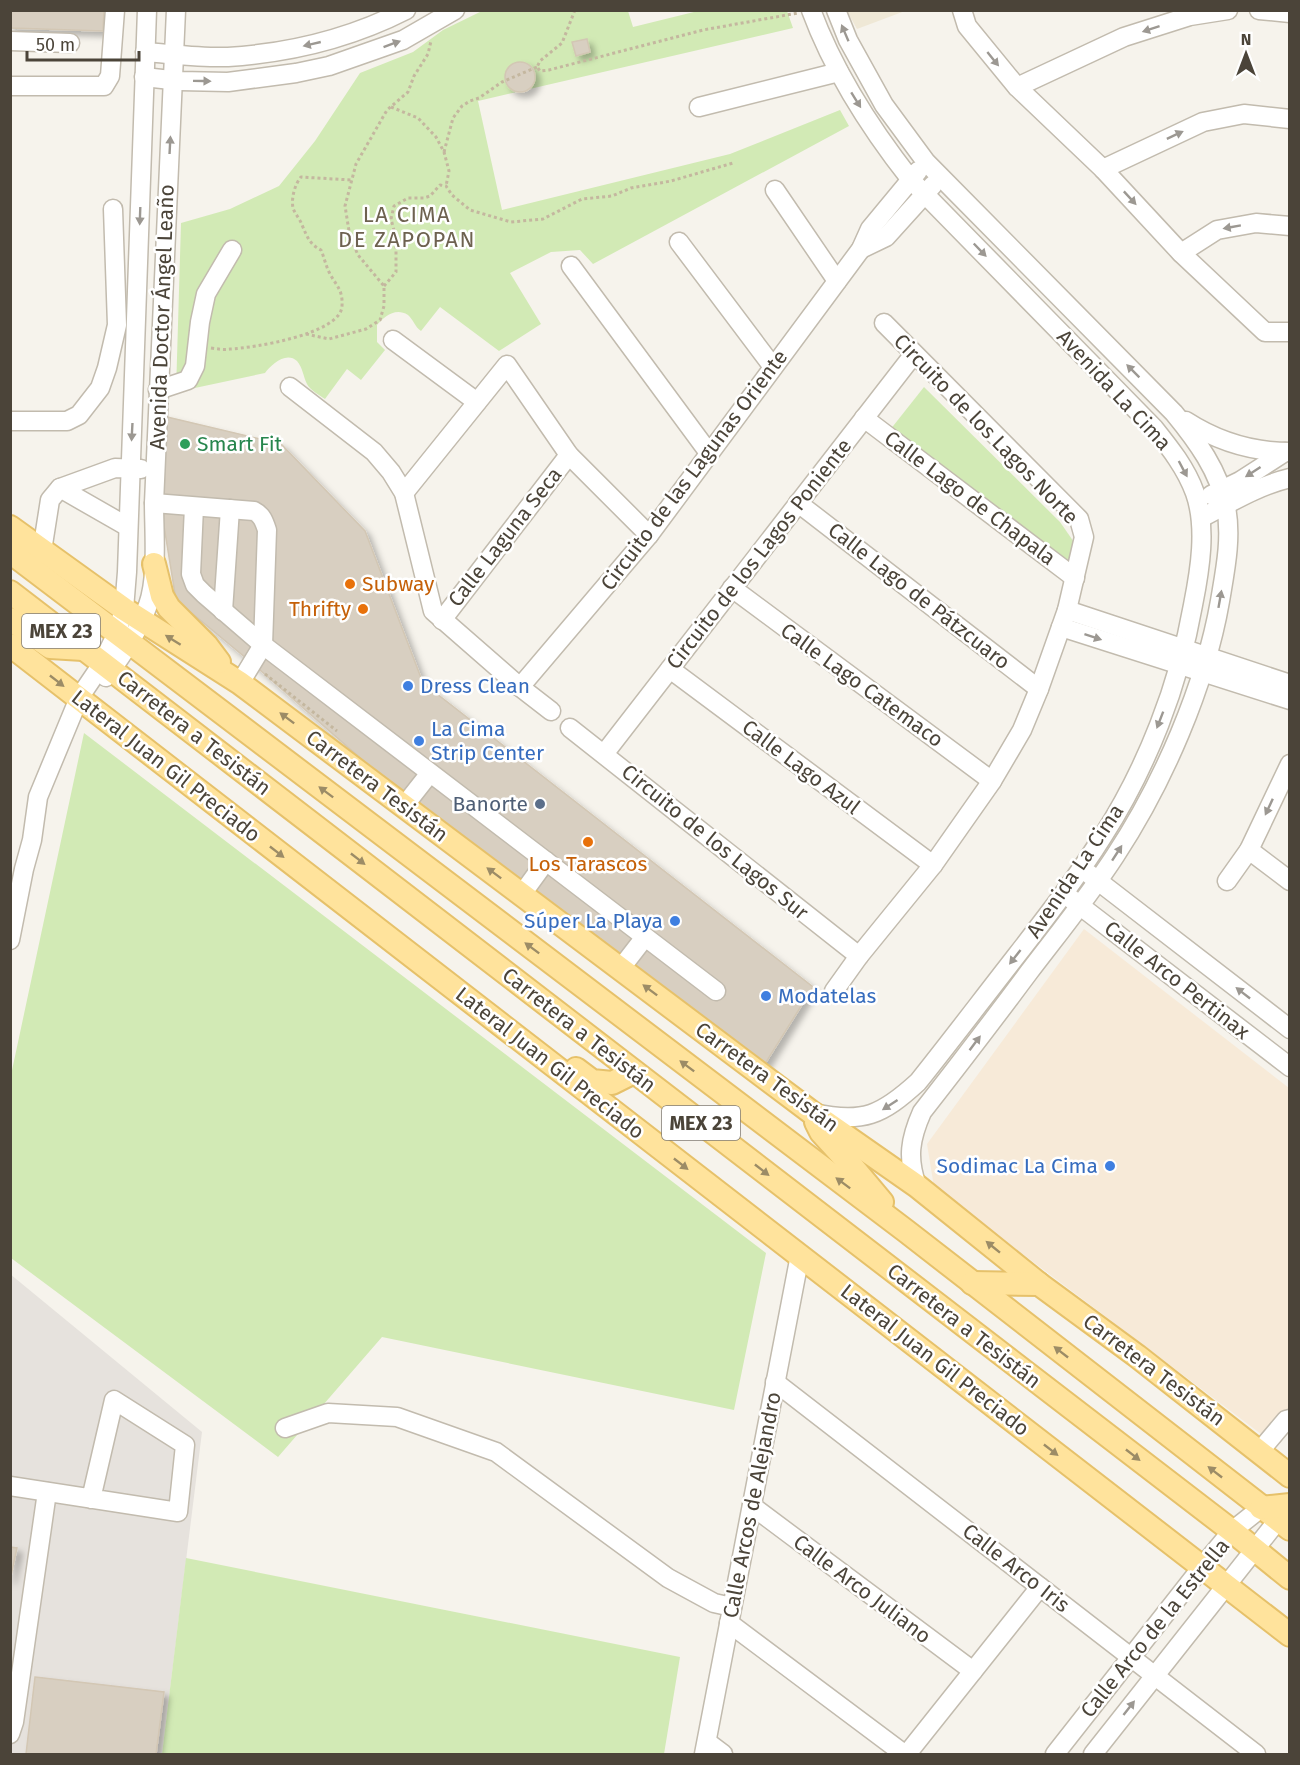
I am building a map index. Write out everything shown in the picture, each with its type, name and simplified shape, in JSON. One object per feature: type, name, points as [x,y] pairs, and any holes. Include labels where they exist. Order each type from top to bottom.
[{"type":"main road","points":[[10,527],[132,615],[234,679]]},
{"type":"main road","name":"Carretera a Tesistán","points":[[10,552],[1279,1515]]},
{"type":"main road","points":[[154,564],[162,596],[169,608],[207,646],[234,679]]},
{"type":"main road","name":"Carretera a Tesistán","points":[[10,592],[1290,1578]]},
{"type":"main road","points":[[10,619],[50,647],[83,649]]},
{"type":"main road","name":"Lateral Juan Gil Preciado","points":[[10,645],[79,706],[402,948],[1290,1635]]},
{"type":"main road","name":"Carretera Tesistán","points":[[234,679],[811,1112],[917,1186],[1039,1284],[1137,1356],[1290,1476]]},
{"type":"main road","points":[[402,948],[430,960],[592,1081],[612,1083],[634,1072]]},
{"type":"main road","points":[[811,1112],[820,1132],[906,1231]]},
{"type":"main road","points":[[972,1283],[1039,1284]]},
{"type":"street","points":[[10,86],[104,86],[110,76],[116,10]]},
{"type":"street","name":"Avenida Doctor Ángel Leaño","points":[[147,10],[128,527],[127,572],[132,615],[149,604],[154,564],[158,395],[176,10]]},
{"type":"street","points":[[145,52],[227,57],[284,50],[343,37],[406,10]]},
{"type":"street","points":[[144,77],[228,82],[329,66],[403,40],[455,10]]},
{"type":"street","name":"Avenida La Cima","points":[[810,10],[830,57],[887,150],[911,180],[1154,428],[1181,464],[1195,493],[1199,510],[1197,587],[1181,657],[1146,754],[1104,835],[1064,894],[918,1082],[891,1105],[872,1115],[848,1118],[811,1112]]},
{"type":"street","name":"Avenida La Cima","points":[[836,10],[848,40],[884,105],[926,162],[1174,413],[1197,442],[1211,466],[1223,498],[1228,526],[1223,584],[1214,633],[1182,727],[1162,772],[1136,823],[1098,881],[922,1112],[911,1147],[911,1169],[917,1186]]},
{"type":"street","points":[[962,10],[967,26],[1017,87],[1103,169],[1181,253],[1265,332],[1290,332]]},
{"type":"street","points":[[1017,87],[1124,38],[1190,16],[1228,10]]},
{"type":"street","points":[[1259,10],[1290,13]]},
{"type":"street","points":[[10,41],[70,43]]},
{"type":"street","points":[[699,106],[839,72]]},
{"type":"street","points":[[1103,169],[1203,122],[1244,114],[1290,119]]},
{"type":"street","name":"Circuito de las Lagunas Oriente","points":[[520,687],[649,535],[861,249],[870,229],[926,162]]},
{"type":"street","name":"Circuito de las Lagunas Oriente","points":[[861,249],[886,237],[940,176]]},
{"type":"street","points":[[775,190],[837,281]]},
{"type":"street","points":[[10,421],[67,421],[79,415],[100,388],[117,325],[112,209]]},
{"type":"street","points":[[1181,253],[1217,230],[1256,223],[1290,226]]},
{"type":"street","points":[[679,242],[772,367]]},
{"type":"street","points":[[134,400],[158,395],[188,380],[195,366],[206,294],[232,250]]},
{"type":"street","points":[[571,266],[709,453]]},
{"type":"street","name":"Circuito de los Lagos Norte","points":[[884,323],[1079,519],[1084,537],[1075,578]]},
{"type":"street","points":[[393,340],[477,402]]},
{"type":"street","name":"Circuito de los Lagos Poniente","points":[[604,754],[914,354]]},
{"type":"street","points":[[404,493],[507,365],[569,455],[649,535]]},
{"type":"street","points":[[290,387],[374,452],[391,472],[404,493],[433,611],[551,711]]},
{"type":"street","points":[[1174,413],[1213,436],[1238,444],[1287,452]]},
{"type":"street","name":"Calle Lago de Chapala","points":[[864,418],[1075,578]]},
{"type":"street","points":[[1223,498],[1240,481],[1287,452]]},
{"type":"street","name":"Calle Laguna Seca","points":[[442,620],[569,455]]},
{"type":"street","points":[[42,550],[50,500],[60,488],[115,468],[156,470]]},
{"type":"street","points":[[1199,510],[1223,498],[1290,478]]},
{"type":"street","points":[[60,488],[128,527]]},
{"type":"street","points":[[154,504],[254,511],[261,515],[267,530],[263,645],[234,679]]},
{"type":"street","name":"Calle Lago de Pátzcuaro","points":[[798,504],[1040,690]]},
{"type":"street","points":[[194,507],[191,574],[195,585],[263,645],[716,991]]},
{"type":"street","points":[[224,611],[230,509]]},
{"type":"street","points":[[834,991],[859,956],[933,865],[992,781],[1022,730],[1040,690],[1075,578]]},
{"type":"street","name":"Calle Lago Catemaco","points":[[732,588],[992,781]]},
{"type":"street","points":[[10,940],[17,864],[32,840],[39,797],[79,706],[107,667],[123,638],[132,615]]},
{"type":"street","points":[[1064,618],[1240,676],[1290,700]]},
{"type":"street","name":"Calle Lago Azul","points":[[670,669],[933,865]]},
{"type":"street","points":[[1240,676],[1290,684]]},
{"type":"street","name":"Circuito de los Lagos Sur","points":[[570,728],[859,956]]},
{"type":"street","points":[[1227,881],[1249,850],[1290,764]]},
{"type":"street","points":[[404,806],[430,773]]},
{"type":"street","points":[[1249,850],[1290,881]]},
{"type":"street","points":[[522,894],[546,861]]},
{"type":"street","name":"Calle Arco Pertinax","points":[[1081,868],[1290,1029]]},
{"type":"street","name":"Calle Arco Pertinax","points":[[1064,894],[1290,1067]]},
{"type":"street","points":[[621,968],[645,937]]},
{"type":"street","points":[[934,1062],[952,1073]]},
{"type":"street","name":"Calle Arcos de Alejandro","points":[[706,1748],[800,1255]]},
{"type":"street","name":"Calle Arco Iris","points":[[775,1382],[1154,1676],[1236,1749],[1256,1755]]},
{"type":"street","points":[[10,1486],[178,1512],[186,1445],[114,1400],[91,1498]]},
{"type":"street","points":[[285,1428],[328,1413],[397,1417],[496,1452],[668,1578],[731,1615],[906,1755],[1040,1587]]},
{"type":"street","points":[[1259,1452],[1286,1420],[1290,1419]]},
{"type":"street","points":[[10,1734],[14,1722],[47,1492]]},
{"type":"street","name":"Calle Arco Juliano","points":[[752,1506],[973,1671]]},
{"type":"street","name":"Calle Arco de la Estrella","points":[[1055,1755],[1232,1532],[1279,1515]]},
{"type":"street","name":"Calle Arco de la Estrella","points":[[1093,1755],[1279,1515]]},
{"type":"street","points":[[706,1748],[723,1755]]},
{"type":"path","points":[[444,152],[453,118],[462,106],[479,98],[502,82],[537,67],[562,43],[575,10]]},
{"type":"path","points":[[537,67],[540,71],[549,70],[703,30],[810,10]]},
{"type":"path","points":[[306,334],[328,339],[366,329],[380,320],[384,306],[384,286],[358,255],[350,237],[345,206],[356,164],[387,110],[408,92],[414,76],[428,54],[432,42],[424,28]]},
{"type":"path","points":[[391,106],[418,118],[436,137],[444,152],[449,171],[446,186]]},
{"type":"path","points":[[384,286],[396,272],[396,238],[391,219],[394,206],[408,198],[430,196],[440,184],[446,186],[452,195],[470,210],[511,222],[543,219],[582,199],[612,196],[631,188],[671,181],[733,163]]},
{"type":"path","points":[[198,347],[227,350],[256,347],[306,334],[335,321],[342,308],[340,288],[329,272],[321,250],[314,247],[307,238],[293,207],[296,184],[301,177],[351,180]]},
{"type":"shaded area","points":[[847,11],[905,11],[857,29]]},
{"type":"shaded area","name":"Sodimac La Cima","points":[[1084,929],[1289,1088],[1289,1421],[1273,1443],[934,1187],[927,1144]]},
{"type":"shaded area","points":[[10,1274],[202,1432],[162,1754],[11,1754]]},
{"type":"green space","name":"LA CIMA DE ZAPOPAN","points":[[482,11],[628,11],[633,27],[698,11],[787,11],[793,28],[478,101],[502,210],[730,154],[840,110],[849,126],[593,264],[580,250],[551,252],[510,273],[541,324],[499,351],[440,307],[421,331],[408,315],[399,312],[386,316],[377,325],[377,342],[385,350],[361,380],[347,369],[325,399],[308,386],[301,366],[293,358],[284,358],[265,373],[176,392],[181,223],[230,209],[279,186],[315,141],[360,73],[413,52],[443,30]]},
{"type":"green space","points":[[924,387],[1060,522],[1076,545],[1075,578],[886,435]]},
{"type":"green space","points":[[84,733],[766,1253],[734,1410],[382,1337],[278,1457],[11,1258],[11,1075]]},
{"type":"green space","points":[[186,1558],[680,1657],[664,1754],[162,1754]]},
{"type":"building","points":[[10,10],[104,10],[103,31],[10,28]]},
{"type":"building","points":[[587,39],[590,52],[576,56],[572,42]]},
{"type":"building","points":[[520,62],[526,63],[534,71],[534,83],[526,91],[520,92],[514,91],[506,83],[505,77],[506,71],[514,63]]},
{"type":"building","name":"La Cima Strip Center","points":[[163,416],[281,444],[365,531],[423,683],[813,987],[763,1067],[407,799],[252,663],[176,600],[159,495]]},
{"type":"building","points":[[10,1547],[17,1548],[10,1580]]},
{"type":"building","points":[[35,1677],[164,1692],[156,1754],[26,1754]]},
{"type":"place","name":"Smart Fit","points":[[185,444]]},
{"type":"place","name":"Subway","points":[[350,584]]},
{"type":"place","name":"Thrifty","points":[[363,609]]},
{"type":"place","name":"Dress Clean","points":[[408,686]]},
{"type":"place","name":"La Cima Strip Center","points":[[419,741]]},
{"type":"place","name":"Banorte","points":[[540,804]]},
{"type":"place","name":"Los Tarascos","points":[[588,842]]},
{"type":"place","name":"Súper La Playa","points":[[675,921]]},
{"type":"place","name":"Modatelas","points":[[766,996]]},
{"type":"place","name":"Sodimac La Cima","points":[[1110,1166]]},
{"type":"district","name":"LA CIMA DE ZAPOPAN","points":[[407,226]]}]
